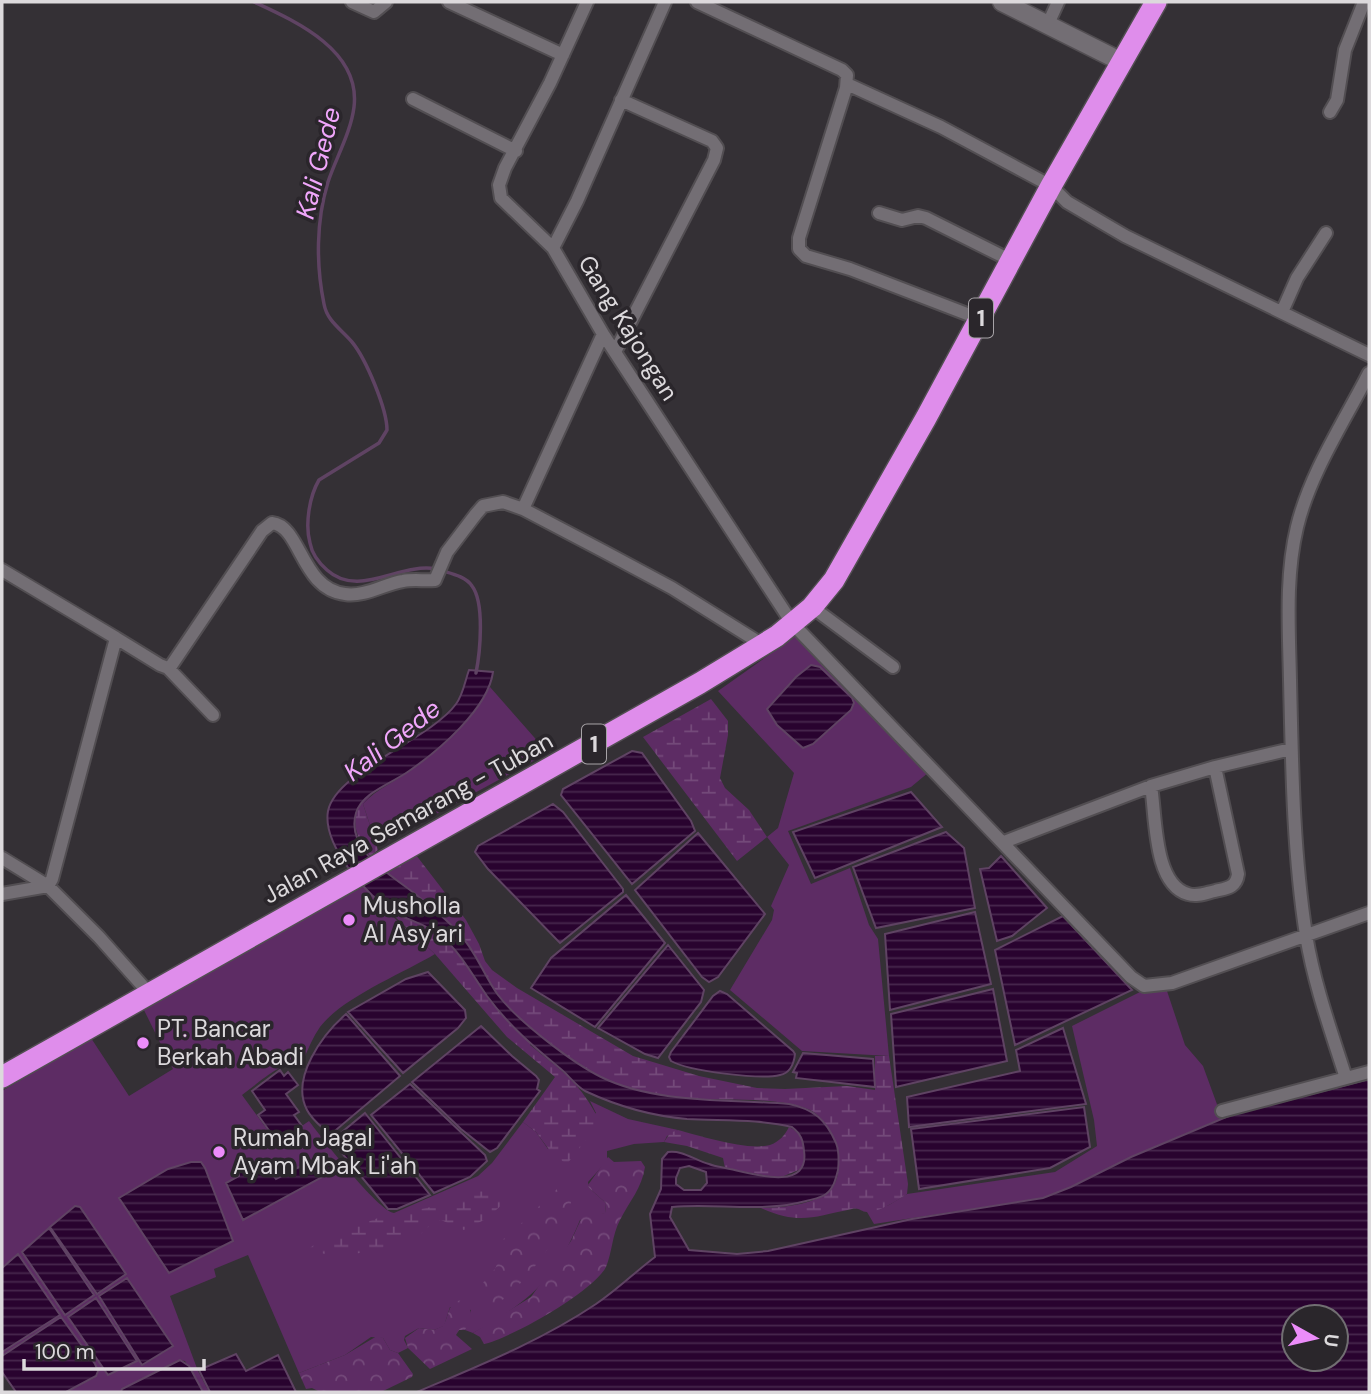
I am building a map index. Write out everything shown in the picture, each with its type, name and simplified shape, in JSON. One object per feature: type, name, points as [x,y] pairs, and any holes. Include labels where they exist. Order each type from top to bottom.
[{"type":"highway","name":"Jalan Raya Semarang - Tuban","points":[[2,1077],[676,697],[763,645],[812,607],[834,580],[1051,186],[1156,2]]},
{"type":"main road","points":[[1002,2],[1122,61]]},
{"type":"street","points":[[352,2],[374,12],[386,2]]},
{"type":"street","points":[[449,2],[563,55]]},
{"type":"street","points":[[553,248],[500,198],[499,185],[587,2]]},
{"type":"street","name":"Gang Kajongan","points":[[666,2],[577,201],[553,248],[603,334],[616,350],[792,623],[1131,977],[1144,986],[1172,983],[1307,936]]},
{"type":"street","points":[[697,2],[842,70],[847,75],[847,83],[799,238],[799,248],[806,256],[980,319]]},
{"type":"street","points":[[1048,24],[1058,2]]},
{"type":"street","points":[[1330,112],[1337,100],[1345,50],[1364,2]]},
{"type":"street","points":[[847,83],[932,122],[1051,186],[1067,202],[1115,230],[1369,355]]},
{"type":"street","points":[[413,99],[516,151]]},
{"type":"street","points":[[616,350],[714,160],[717,148],[712,141],[621,100]]},
{"type":"street","points":[[879,213],[902,220],[918,216],[926,218],[1012,261]]},
{"type":"street","points":[[1282,312],[1297,278],[1326,233]]},
{"type":"street","points":[[523,509],[603,334]]},
{"type":"street","points":[[1346,1078],[1324,1013],[1307,936],[1297,858],[1291,749],[1289,590],[1297,527],[1310,486],[1369,373]]},
{"type":"street","points":[[168,668],[262,531],[272,523],[284,526],[307,567],[320,582],[334,591],[358,594],[401,581],[434,581],[442,561],[483,506],[503,502],[523,509],[671,589],[763,645]]},
{"type":"street","points":[[2,570],[168,668],[213,715]]},
{"type":"street","points":[[812,607],[893,667]]},
{"type":"street","points":[[48,886],[56,867],[116,638]]},
{"type":"street","points":[[1004,842],[1151,786],[1291,749]]},
{"type":"street","points":[[1151,786],[1157,847],[1172,883],[1189,895],[1231,887],[1237,881],[1238,874],[1215,767]]},
{"type":"street","points":[[2,858],[48,886],[149,992]]},
{"type":"street","points":[[2,894],[48,886]]},
{"type":"street","points":[[1307,936],[1369,913]]},
{"type":"street","points":[[1222,1111],[1369,1072]]},
{"type":"green space","points":[[797,635],[929,772],[911,787],[788,831],[811,884],[850,868],[869,925],[878,939],[889,1056],[802,1051],[730,990],[772,920],[774,910],[771,906],[789,865],[767,837],[778,828],[794,773],[718,691]]},
{"type":"green space","points":[[490,687],[548,753],[377,846],[363,804],[412,769],[444,741],[474,710]]},
{"type":"green space","points":[[711,699],[728,721],[720,778],[725,788],[749,810],[767,837],[737,861],[643,737]]},
{"type":"green space","points":[[372,794],[363,804],[378,850],[370,856],[360,840],[355,824],[358,807]]},
{"type":"green space","points":[[416,855],[466,920],[492,970],[517,988],[633,1056],[699,1076],[757,1088],[847,1086],[875,1090],[875,1056],[889,1056],[908,1184],[907,1194],[872,1212],[854,1209],[796,1218],[761,1208],[809,1202],[823,1196],[832,1188],[839,1165],[837,1152],[827,1126],[819,1116],[810,1110],[783,1103],[688,1099],[628,1088],[587,1069],[530,1030],[530,1045],[578,1087],[600,1122],[567,1164],[553,1155],[536,1132],[523,1122],[555,1077],[507,1037],[435,954],[377,900],[453,927],[416,894],[386,873]]},
{"type":"green space","points":[[364,886],[392,916],[435,954],[343,1006],[320,1027],[303,1061],[279,1068],[242,1095],[277,1143],[309,1121],[375,1200],[394,1213],[478,1176],[492,1163],[523,1122],[536,1132],[548,1149],[596,1113],[590,1101],[628,1119],[678,1130],[667,1136],[664,1142],[634,1144],[607,1151],[607,1161],[588,1182],[589,1188],[606,1203],[605,1213],[580,1220],[561,1258],[538,1287],[510,1311],[473,1333],[465,1330],[471,1310],[450,1307],[444,1326],[434,1330],[419,1328],[405,1336],[408,1348],[398,1353],[390,1350],[383,1338],[371,1337],[345,1355],[299,1373],[248,1255],[214,1269],[216,1277],[170,1296],[198,1371],[209,1392],[203,1392],[185,1361],[178,1360],[122,1389],[121,1392],[66,1392],[94,1378],[61,1317],[2,1356],[2,1352],[60,1314],[17,1255],[2,1268],[2,1091],[91,1038],[129,1096],[173,1069],[143,1008]],"holes":[[[127,1278],[173,1347],[99,1296]]]},
{"type":"green space","points":[[1142,991],[1167,991],[1185,1045],[1203,1066],[1222,1118],[1043,1198],[874,1224],[867,1212],[889,1205],[907,1194],[1055,1172],[1097,1146],[1094,1120],[1072,1026]]},
{"type":"green space","points":[[789,1127],[802,1140],[805,1158],[801,1169],[779,1178],[725,1168],[723,1158],[687,1146],[664,1142],[670,1133],[678,1130],[724,1142],[749,1146],[770,1145],[784,1135]]},
{"type":"green space","points":[[608,1157],[614,1162],[641,1161],[645,1167],[638,1188],[617,1226],[606,1267],[585,1289],[550,1313],[513,1333],[484,1344],[480,1337],[473,1333],[531,1297],[571,1241],[582,1217],[605,1213],[606,1203],[588,1185]]},
{"type":"green space","points":[[557,1189],[568,1189],[571,1192],[570,1205],[553,1241],[508,1296],[493,1306],[482,1309],[474,1293],[498,1262],[489,1254],[489,1247],[507,1237]]},
{"type":"green space","points":[[497,1191],[505,1195],[505,1202],[486,1219],[464,1230],[441,1220],[434,1222],[419,1235],[400,1236],[390,1245],[372,1251],[337,1255],[317,1252],[310,1248],[321,1239],[378,1218],[436,1206],[469,1192]]},
{"type":"green space","points":[[462,1300],[469,1307],[470,1318],[465,1330],[459,1330],[456,1335],[472,1349],[430,1369],[408,1348],[405,1338],[419,1328],[434,1330],[443,1326],[451,1306]]},
{"type":"green space","points":[[377,1336],[383,1338],[390,1350],[398,1353],[413,1374],[412,1377],[381,1392],[320,1392],[312,1388],[306,1389],[299,1373],[345,1355]]},
{"type":"shaded area","points":[[811,665],[820,667],[854,703],[851,710],[813,744],[803,748],[777,725],[767,709],[796,677]]},
{"type":"shaded area","points":[[469,670],[493,672],[482,700],[447,741],[421,763],[371,794],[359,806],[354,826],[363,850],[458,932],[507,1005],[518,1017],[575,1062],[622,1086],[645,1092],[798,1106],[818,1117],[836,1143],[838,1170],[831,1189],[822,1196],[789,1205],[672,1207],[670,1217],[689,1250],[737,1254],[768,1251],[912,1219],[1043,1198],[1231,1115],[1369,1079],[1369,1392],[417,1392],[553,1330],[604,1299],[655,1257],[650,1214],[661,1189],[662,1159],[668,1152],[679,1152],[714,1166],[778,1177],[798,1172],[803,1164],[804,1151],[798,1132],[792,1127],[753,1121],[687,1119],[648,1113],[622,1106],[582,1089],[504,1017],[449,943],[431,929],[384,906],[349,869],[339,854],[328,825],[328,811],[335,796],[365,769],[443,717],[456,704]],"holes":[[[689,1166],[706,1172],[707,1183],[701,1190],[684,1190],[676,1184],[680,1168]]]},
{"type":"shaded area","points":[[632,751],[642,753],[691,821],[695,831],[632,884],[561,795],[563,789]]},
{"type":"shaded area","points":[[911,792],[942,827],[815,878],[793,832]]},
{"type":"shaded area","points":[[553,804],[563,812],[623,889],[623,892],[560,943],[488,869],[475,852],[478,846]]},
{"type":"shaded area","points":[[946,832],[964,848],[975,908],[876,928],[853,867]]},
{"type":"shaded area","points":[[698,833],[765,914],[718,977],[709,982],[702,977],[635,890]]},
{"type":"shaded area","points":[[1001,856],[1047,908],[1012,936],[997,941],[980,869],[989,868]]},
{"type":"shaded area","points":[[626,895],[665,943],[595,1027],[531,988],[551,958]]},
{"type":"shaded area","points":[[975,912],[991,984],[890,1010],[885,934]]},
{"type":"shaded area","points":[[1063,916],[1132,990],[1015,1045],[995,950]]},
{"type":"shaded area","points":[[668,945],[704,990],[701,1002],[658,1058],[645,1054],[598,1028]]},
{"type":"shaded area","points":[[428,972],[465,1010],[466,1018],[458,1028],[403,1073],[348,1012],[406,979]]},
{"type":"shaded area","points":[[993,989],[1007,1061],[896,1087],[891,1014]]},
{"type":"shaded area","points":[[720,991],[727,994],[793,1051],[794,1061],[786,1072],[771,1076],[742,1075],[708,1071],[671,1061],[671,1052],[713,996]]},
{"type":"shaded area","points":[[346,1014],[400,1076],[330,1135],[307,1110],[303,1098],[303,1084],[306,1071],[319,1045]]},
{"type":"shaded area","points":[[481,1026],[536,1076],[539,1080],[537,1089],[540,1091],[497,1148],[490,1152],[461,1129],[412,1082]]},
{"type":"shaded area","points":[[1063,1028],[1086,1104],[909,1127],[907,1097],[1020,1071],[1016,1050]]},
{"type":"shaded area","points":[[803,1053],[873,1059],[875,1087],[796,1078],[797,1073],[793,1072]]},
{"type":"shaded area","points":[[280,1070],[284,1076],[288,1072],[298,1085],[286,1094],[299,1112],[294,1115],[302,1126],[278,1143],[258,1115],[265,1110],[252,1091]]},
{"type":"shaded area","points":[[410,1084],[485,1155],[487,1161],[470,1177],[434,1193],[371,1115]]},
{"type":"shaded area","points":[[1084,1107],[1090,1147],[1050,1168],[919,1189],[911,1129]]},
{"type":"shaded area","points":[[365,1113],[430,1195],[397,1209],[388,1209],[336,1146],[336,1137]]},
{"type":"shaded area","points":[[326,1153],[337,1169],[243,1220],[226,1183],[239,1176],[238,1165],[262,1160],[276,1179]]},
{"type":"shaded area","points":[[201,1162],[205,1168],[233,1241],[169,1273],[119,1198],[168,1169]]},
{"type":"shaded area","points":[[75,1206],[80,1207],[126,1274],[97,1294],[50,1227]]},
{"type":"shaded area","points":[[49,1228],[94,1295],[65,1315],[22,1252]]},
{"type":"shaded area","points":[[18,1254],[60,1315],[2,1352],[2,1268]]},
{"type":"shaded area","points":[[127,1278],[173,1346],[142,1365],[99,1296]]},
{"type":"shaded area","points":[[96,1298],[137,1361],[108,1375],[68,1317]]},
{"type":"shaded area","points":[[61,1317],[95,1364],[98,1371],[96,1376],[66,1392],[16,1392],[2,1372],[2,1356]]},
{"type":"shaded area","points":[[236,1354],[246,1371],[278,1355],[296,1392],[210,1392],[199,1370]]},
{"type":"shaded area","points":[[180,1360],[189,1366],[203,1392],[121,1392],[122,1389]]},
{"type":"waterway","name":"Kali Gede","points":[[254,2],[288,18],[322,40],[347,69],[353,87],[352,116],[328,182],[321,212],[321,289],[331,320],[352,342],[375,384],[387,430],[379,443],[319,480],[309,511],[311,547],[316,558],[327,570],[339,578],[352,581],[366,581],[408,570],[436,569]]},
{"type":"waterway","name":"Kali Gede","points":[[443,571],[466,580],[476,594],[480,616],[476,673]]},
{"type":"place","name":"Musholla Al Asy'ari","points":[[349,920]]},
{"type":"place","name":"PT. Bancar Berkah Abadi","points":[[143,1043]]},
{"type":"place","name":"Rumah Jagal Ayam Mbak Li'ah","points":[[219,1152]]}]
